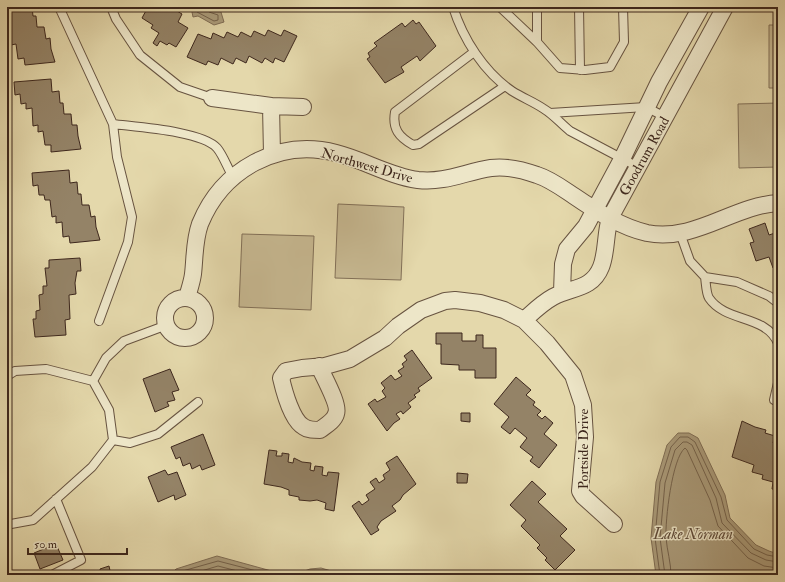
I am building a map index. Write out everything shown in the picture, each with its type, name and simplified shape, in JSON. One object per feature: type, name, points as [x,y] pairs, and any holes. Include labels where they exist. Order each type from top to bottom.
[{"type":"street","name":"Goodrum Road","points":[[562,292],[563,264],[567,249],[581,232],[594,210],[622,159],[646,107],[701,7]]},
{"type":"street","name":"Goodrum Road","points":[[524,320],[551,298],[562,292],[582,287],[594,278],[598,272],[604,257],[606,235],[610,218],[725,7]]},
{"type":"street","points":[[212,98],[272,106],[303,107]]},
{"type":"street","points":[[272,106],[272,154]]},
{"type":"street","name":"Northwest Drive","points":[[187,298],[193,276],[196,239],[206,211],[218,193],[233,177],[253,163],[272,154],[305,150],[334,152],[394,175],[435,181],[492,168],[515,169],[537,174],[549,180],[594,210],[629,227],[647,232],[663,234],[680,233],[699,229],[748,208],[778,203]]},
{"type":"street","points":[[181,298],[193,299],[202,307],[205,313],[206,319],[200,331],[195,336],[182,338],[170,331],[166,325],[167,311],[170,305],[181,298]]},
{"type":"street","name":"Portside Drive","points":[[319,366],[325,366],[350,359],[385,338],[398,326],[421,310],[445,301],[455,300],[480,303],[504,310],[524,320],[547,343],[573,375],[583,405],[585,437],[580,491],[583,496],[614,524]]},
{"type":"lane","points":[[59,7],[113,124],[117,157],[132,217],[128,242],[99,321]]},
{"type":"lane","points":[[110,7],[116,19],[140,55],[180,87],[212,98]]},
{"type":"lane","points":[[453,7],[468,42],[474,52],[505,86],[550,113],[570,131],[638,167]]},
{"type":"lane","points":[[500,7],[538,42],[560,68],[580,70],[610,67],[624,42],[623,7]]},
{"type":"lane","points":[[537,7],[538,42]]},
{"type":"lane","points":[[579,7],[580,70]]},
{"type":"lane","points":[[474,52],[395,112],[393,121],[396,129],[404,139],[413,145],[419,144],[505,86]]},
{"type":"lane","points":[[550,113],[646,107],[665,117]]},
{"type":"lane","points":[[113,124],[197,136],[216,147],[233,177]]},
{"type":"lane","points":[[680,233],[690,261],[705,277],[708,298],[722,311],[759,324],[772,332],[778,341]]},
{"type":"lane","points":[[705,277],[737,282],[769,296],[778,303]]},
{"type":"lane","points":[[93,380],[106,358],[124,342],[166,325]]},
{"type":"lane","points":[[7,376],[15,371],[46,369],[93,380],[109,410],[113,440],[92,467],[33,520],[11,524],[7,523]]},
{"type":"lane","points":[[778,383],[774,400],[778,402]]},
{"type":"lane","points":[[113,440],[130,443],[158,434],[198,402]]},
{"type":"lane","points":[[52,575],[81,560],[56,499]]},
{"type":"shaded area","points":[[769,25],[778,25],[778,88],[769,88]]},
{"type":"shaded area","points":[[778,103],[778,167],[739,168],[738,104]]},
{"type":"shaded area","points":[[338,204],[404,207],[401,280],[335,278]]},
{"type":"shaded area","points":[[242,234],[314,236],[311,310],[239,307]]},
{"type":"water","points":[[191,7],[209,7],[215,11],[220,9],[224,22],[214,25],[198,16],[193,17]]},
{"type":"water","name":"Lake Norman","points":[[678,433],[689,433],[698,438],[725,495],[730,518],[756,545],[778,554],[778,575],[656,575],[651,538],[656,482],[667,445]]},
{"type":"water","points":[[217,556],[286,575],[170,575],[176,569]]},
{"type":"water","points":[[321,568],[345,575],[294,575],[310,569]]},
{"type":"building","points":[[7,7],[32,7],[33,16],[36,16],[37,27],[44,27],[46,39],[50,38],[51,49],[55,62],[25,65],[24,58],[18,59],[16,44],[11,45],[11,39],[7,39]]},
{"type":"building","points":[[148,7],[173,7],[172,8],[182,14],[178,22],[188,28],[176,47],[169,43],[167,45],[160,41],[157,46],[153,43],[159,33],[151,28],[153,25],[142,18]]},
{"type":"building","points":[[413,20],[416,24],[419,22],[436,46],[420,61],[417,56],[401,67],[404,72],[385,83],[367,59],[370,57],[368,53],[377,46],[374,43],[402,23],[405,27]]},
{"type":"building","points":[[268,30],[281,36],[284,30],[297,36],[284,62],[275,58],[273,63],[265,58],[262,63],[249,56],[246,63],[236,58],[233,64],[221,58],[218,65],[208,61],[206,65],[187,57],[198,34],[211,39],[213,33],[224,38],[227,32],[238,37],[241,32],[251,37],[254,31],[265,36]]},
{"type":"building","points":[[51,79],[52,92],[59,91],[60,103],[63,103],[64,114],[71,114],[72,125],[77,125],[81,149],[51,152],[51,145],[45,145],[43,131],[38,132],[38,125],[33,126],[32,108],[26,109],[26,103],[21,104],[20,94],[15,95],[14,82]]},
{"type":"building","points":[[69,170],[70,183],[77,182],[78,194],[81,194],[82,205],[89,205],[91,217],[95,216],[96,227],[100,240],[70,243],[69,236],[63,237],[62,222],[56,223],[56,216],[52,217],[50,200],[45,200],[44,195],[39,195],[38,185],[33,186],[32,173]]},
{"type":"building","points":[[765,223],[769,235],[778,232],[778,267],[773,268],[769,257],[756,261],[750,243],[754,242],[749,229]]},
{"type":"building","points":[[80,258],[81,271],[77,271],[75,283],[76,294],[69,295],[70,319],[65,320],[66,335],[35,337],[33,319],[36,319],[36,311],[40,310],[39,295],[43,294],[43,286],[47,286],[45,268],[49,268],[49,260]]},
{"type":"building","points":[[436,333],[462,333],[462,341],[476,341],[476,335],[483,335],[483,348],[496,348],[496,378],[475,378],[475,370],[459,370],[459,365],[441,364],[441,344],[436,344]]},
{"type":"building","points":[[412,350],[432,378],[418,388],[420,391],[414,395],[416,397],[408,403],[411,407],[403,414],[401,411],[396,414],[400,419],[387,431],[368,404],[375,399],[377,402],[386,397],[382,391],[385,388],[381,383],[391,375],[395,380],[402,376],[398,371],[404,367],[402,364],[407,360],[404,356]]},
{"type":"building","points":[[170,369],[179,390],[172,392],[175,400],[167,402],[169,406],[155,412],[143,379]]},
{"type":"building","points":[[516,377],[531,390],[526,395],[535,402],[533,405],[541,411],[537,415],[542,419],[545,416],[553,423],[544,434],[557,445],[539,468],[530,461],[533,457],[520,447],[527,438],[515,428],[510,434],[501,427],[509,417],[494,404]]},
{"type":"building","points":[[461,413],[470,413],[470,422],[461,421]]},
{"type":"building","points":[[742,421],[766,430],[765,433],[775,436],[773,443],[778,444],[778,490],[772,489],[773,482],[762,479],[763,475],[752,472],[754,465],[732,457]]},
{"type":"building","points":[[203,434],[215,465],[202,470],[200,465],[192,469],[190,463],[183,466],[180,457],[176,459],[171,447]]},
{"type":"building","points":[[269,450],[277,451],[276,456],[282,456],[282,453],[289,454],[288,462],[293,463],[294,458],[302,462],[311,463],[310,470],[314,471],[315,466],[323,467],[322,475],[327,476],[328,472],[339,473],[334,511],[325,509],[326,503],[317,500],[299,500],[299,497],[289,495],[289,490],[264,484]]},
{"type":"building","points":[[397,456],[416,484],[392,506],[396,511],[381,521],[377,527],[379,530],[371,535],[352,506],[359,501],[362,505],[369,500],[366,495],[375,489],[370,482],[376,478],[379,483],[385,479],[383,475],[390,470],[386,463]]},
{"type":"building","points":[[165,470],[168,475],[177,472],[186,495],[175,500],[174,495],[158,502],[148,477]]},
{"type":"building","points":[[457,473],[468,474],[467,483],[457,483]]},
{"type":"building","points":[[532,481],[546,494],[538,502],[567,529],[560,536],[575,550],[555,570],[545,560],[547,558],[537,548],[540,545],[521,526],[526,520],[510,505]]},
{"type":"building","points":[[56,544],[63,560],[40,569],[34,553]]},
{"type":"building","points":[[109,566],[111,575],[101,575],[100,569]]}]
